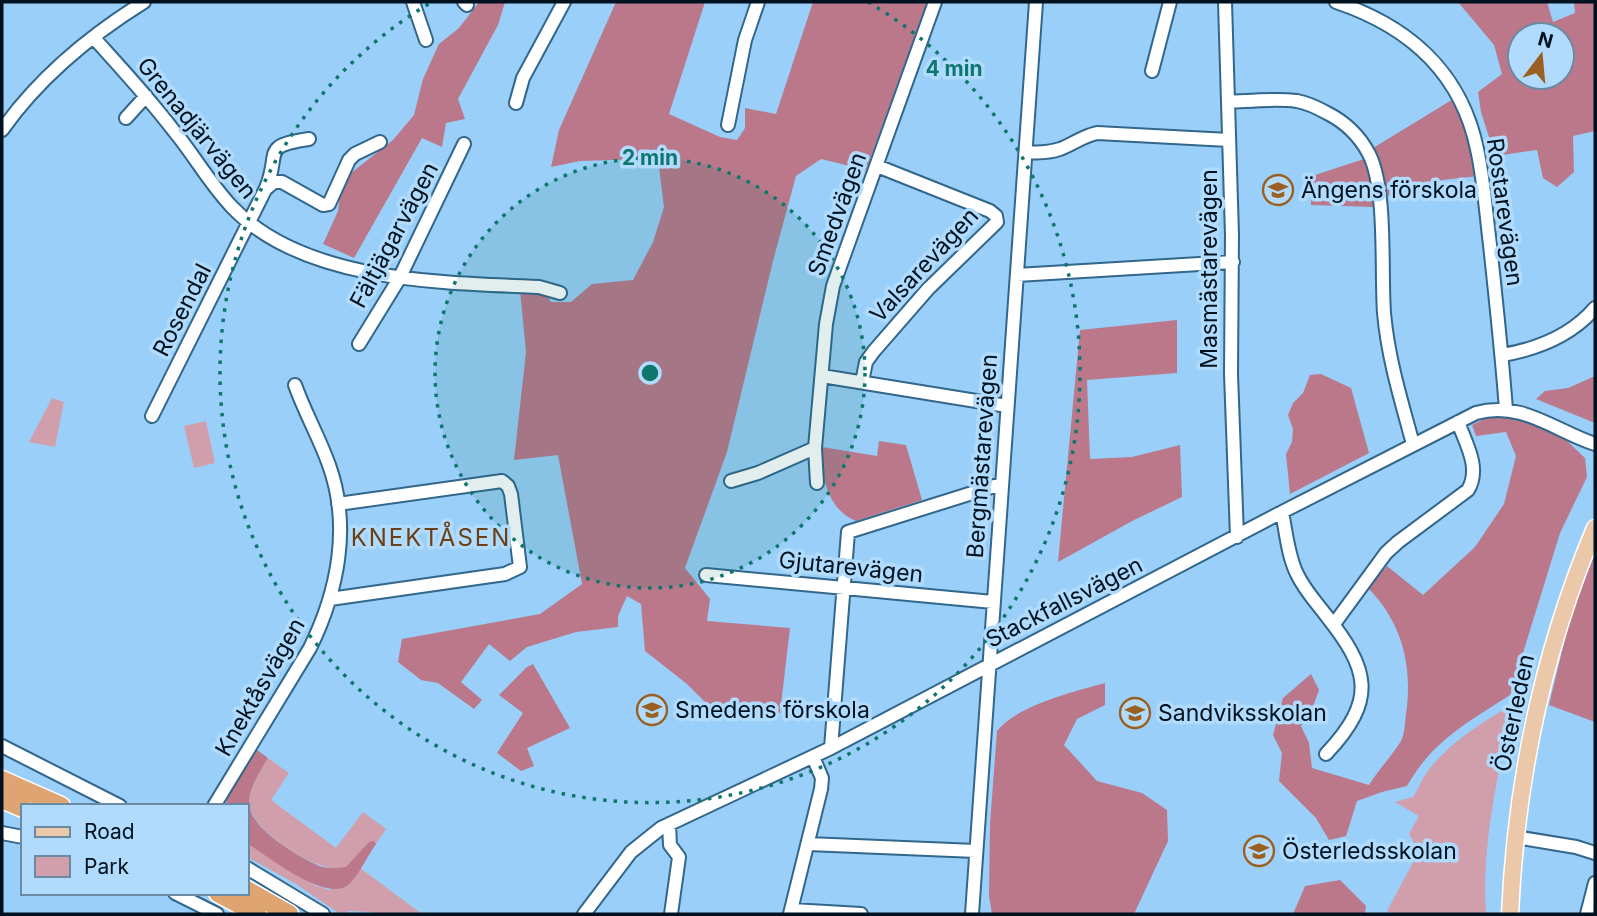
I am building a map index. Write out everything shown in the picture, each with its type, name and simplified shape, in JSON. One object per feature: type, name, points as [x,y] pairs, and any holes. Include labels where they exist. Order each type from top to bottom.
[{"type":"highway","points":[[2,780],[56,804]]},
{"type":"highway","points":[[2,799],[21,807]]},
{"type":"highway","points":[[248,891],[289,914]]},
{"type":"highway","points":[[222,895],[257,914]]},
{"type":"main road","name":"Österleden","points":[[1510,914],[1515,837],[1538,699],[1570,590],[1595,528]]},
{"type":"street","points":[[2,130],[37,87],[94,38],[144,2]]},
{"type":"street","points":[[413,2],[426,40]]},
{"type":"street","points":[[516,103],[523,78],[564,2]]},
{"type":"street","points":[[728,125],[746,40],[758,2]]},
{"type":"street","name":"Smedvägen","points":[[817,483],[815,448],[826,324],[833,286],[935,2]]},
{"type":"street","name":"Bergmästarevägen","points":[[972,914],[1036,2]]},
{"type":"street","points":[[1152,71],[1170,2]]},
{"type":"street","name":"Masmästarevägen","points":[[1224,2],[1233,262],[1231,374],[1237,537]]},
{"type":"street","name":"Rostarevägen","points":[[1336,2],[1382,21],[1408,37],[1450,82],[1469,122],[1481,172],[1506,410]]},
{"type":"street","name":"Grenadjärvägen","points":[[94,38],[146,96],[220,194],[249,223],[282,244],[328,261],[399,279],[540,287],[560,293]]},
{"type":"street","points":[[126,118],[146,96]]},
{"type":"street","points":[[1228,102],[1282,100],[1309,104],[1339,119],[1350,128],[1369,154],[1374,166],[1379,200],[1384,313],[1390,356],[1413,444]]},
{"type":"street","points":[[1026,152],[1045,153],[1097,133],[1229,140]]},
{"type":"street","name":"Rosendal","points":[[152,416],[266,188],[270,179],[272,157],[278,146],[309,139]]},
{"type":"street","points":[[266,188],[274,182],[282,183],[323,205],[329,204],[349,160],[355,154],[380,142]]},
{"type":"street","name":"Fältjägarvägen","points":[[359,344],[399,279],[464,144]]},
{"type":"street","name":"Valsarevägen","points":[[862,382],[866,362],[904,316],[997,222],[996,216],[989,211],[877,166]]},
{"type":"street","points":[[1017,275],[1233,262]]},
{"type":"street","points":[[1502,355],[1554,340],[1583,321],[1595,308]]},
{"type":"street","points":[[822,376],[1007,406]]},
{"type":"street","name":"Knektåsvägen","points":[[215,804],[310,648],[331,599],[338,564],[338,504],[329,466],[295,385]]},
{"type":"street","name":"Stackfallsvägen","points":[[584,914],[631,852],[661,828],[831,748],[1458,422],[1489,409],[1506,410],[1536,417],[1595,444]]},
{"type":"street","points":[[1334,625],[1386,553],[1468,490],[1475,471],[1458,422]]},
{"type":"street","points":[[731,481],[758,473],[815,448]]},
{"type":"street","points":[[331,599],[505,574],[520,567],[511,494],[502,481],[338,504]]},
{"type":"street","points":[[831,748],[848,532],[1001,484]]},
{"type":"street","points":[[1282,512],[1297,574],[1356,659],[1362,690],[1353,720],[1343,736],[1326,754]]},
{"type":"street","name":"Gjutarevägen","points":[[706,575],[993,602]]},
{"type":"street","points":[[2,746],[116,804]]},
{"type":"street","points":[[813,757],[822,778],[821,789],[791,912],[861,914]]},
{"type":"street","points":[[669,824],[670,845],[679,858],[671,914]]},
{"type":"street","points":[[2,833],[21,837]]},
{"type":"street","points":[[1515,837],[1567,845],[1595,853]]},
{"type":"street","points":[[808,844],[976,852]]},
{"type":"street","points":[[248,869],[323,914]]},
{"type":"street","points":[[1587,914],[1595,883]]},
{"type":"street","points":[[180,895],[217,914]]},
{"type":"green space","points":[[52,398],[64,402],[55,447],[29,442]]},
{"type":"green space","points":[[206,421],[215,463],[194,468],[184,426]]},
{"type":"green space","points":[[1509,707],[1513,708],[1488,836],[1486,914],[1392,914],[1387,911],[1419,851],[1409,834],[1419,816],[1395,802],[1413,797],[1428,771],[1447,750],[1477,726]]},
{"type":"green space","points":[[268,758],[289,773],[271,800],[336,848],[363,812],[386,829],[376,844],[374,841],[346,867],[335,868],[304,858],[273,838],[252,814],[249,803],[253,785]]},
{"type":"green space","points":[[248,844],[314,885],[329,890],[355,877],[360,868],[422,914],[348,911],[346,914],[340,914],[296,884],[248,858]]},
{"type":"shaded area","points":[[479,2],[505,2],[498,25],[458,99],[465,119],[446,123],[442,147],[422,138],[354,258],[323,244],[351,173],[393,140],[414,115],[423,79],[439,44],[459,28]]},
{"type":"shaded area","points":[[616,2],[705,2],[669,114],[720,137],[737,140],[745,128],[745,108],[776,114],[813,2],[927,2],[866,170],[821,159],[796,176],[727,452],[685,568],[710,599],[707,621],[790,628],[780,713],[702,720],[704,701],[645,651],[641,604],[627,596],[618,616],[618,627],[576,632],[527,647],[510,661],[489,644],[461,682],[482,700],[474,709],[438,683],[421,680],[398,662],[402,639],[540,614],[582,584],[558,455],[514,460],[526,352],[520,290],[544,291],[551,302],[571,302],[592,284],[633,280],[653,242],[664,207],[659,167],[648,159],[580,161],[551,167],[559,130]]},
{"type":"shaded area","points":[[1458,2],[1547,2],[1553,21],[1506,21],[1506,91],[1576,91],[1576,21],[1555,21],[1575,13],[1574,2],[1595,2],[1595,131],[1573,136],[1574,172],[1557,187],[1543,178],[1537,150],[1495,156],[1481,112],[1478,92],[1502,74],[1494,45]]},
{"type":"shaded area","points":[[1455,98],[1467,128],[1478,176],[1425,182],[1427,193],[1383,196],[1381,175],[1373,148]]},
{"type":"shaded area","points":[[1367,158],[1373,207],[1311,205],[1312,176]]},
{"type":"shaded area","points":[[1177,320],[1177,373],[1087,380],[1090,459],[1132,457],[1180,445],[1182,497],[1058,562],[1080,330]]},
{"type":"shaded area","points":[[1321,374],[1351,388],[1369,453],[1290,494],[1286,454],[1292,442],[1293,429],[1288,415],[1293,403],[1303,393],[1310,375]]},
{"type":"shaded area","points":[[1595,376],[1595,423],[1536,399],[1545,391],[1568,388]]},
{"type":"shaded area","points":[[1502,410],[1564,438],[1585,458],[1587,477],[1560,533],[1510,695],[1440,744],[1407,786],[1357,801],[1346,836],[1329,840],[1316,818],[1279,781],[1282,753],[1273,735],[1283,698],[1311,674],[1319,690],[1311,712],[1301,726],[1309,743],[1312,768],[1369,785],[1402,738],[1408,679],[1397,630],[1380,601],[1368,588],[1387,566],[1423,595],[1475,547],[1504,504],[1516,456],[1506,432],[1476,436],[1472,425]]},
{"type":"shaded area","points":[[879,441],[906,445],[922,500],[856,521],[846,516],[832,500],[825,480],[822,447],[877,456]]},
{"type":"shaded area","points":[[1595,553],[1595,722],[1549,705],[1570,618]]},
{"type":"shaded area","points":[[533,664],[570,728],[527,748],[534,766],[521,771],[497,753],[523,713],[499,695]]},
{"type":"shaded area","points":[[1105,683],[1105,705],[1077,719],[1064,745],[1097,781],[1142,793],[1167,810],[1168,841],[1134,914],[992,914],[989,896],[990,824],[997,731],[1006,722],[1032,707]]},
{"type":"shaded area","points":[[257,750],[268,758],[249,797],[251,813],[276,840],[310,862],[332,868],[346,867],[369,842],[374,841],[376,844],[348,885],[338,889],[326,888],[297,876],[248,844],[248,804],[226,804],[227,797]]},
{"type":"shaded area","points":[[1340,880],[1366,906],[1365,914],[1293,914],[1305,886]]},
{"type":"place","name":"Ängens förskola","points":[[1278,190]]},
{"type":"place","name":"Smedens förskola","points":[[652,710]]},
{"type":"place","name":"Sandviksskolan","points":[[1135,713]]},
{"type":"place","name":"Österledsskolan","points":[[1259,851]]},
{"type":"district","name":"KNEKTÅSEN","points":[[431,538]]}]
